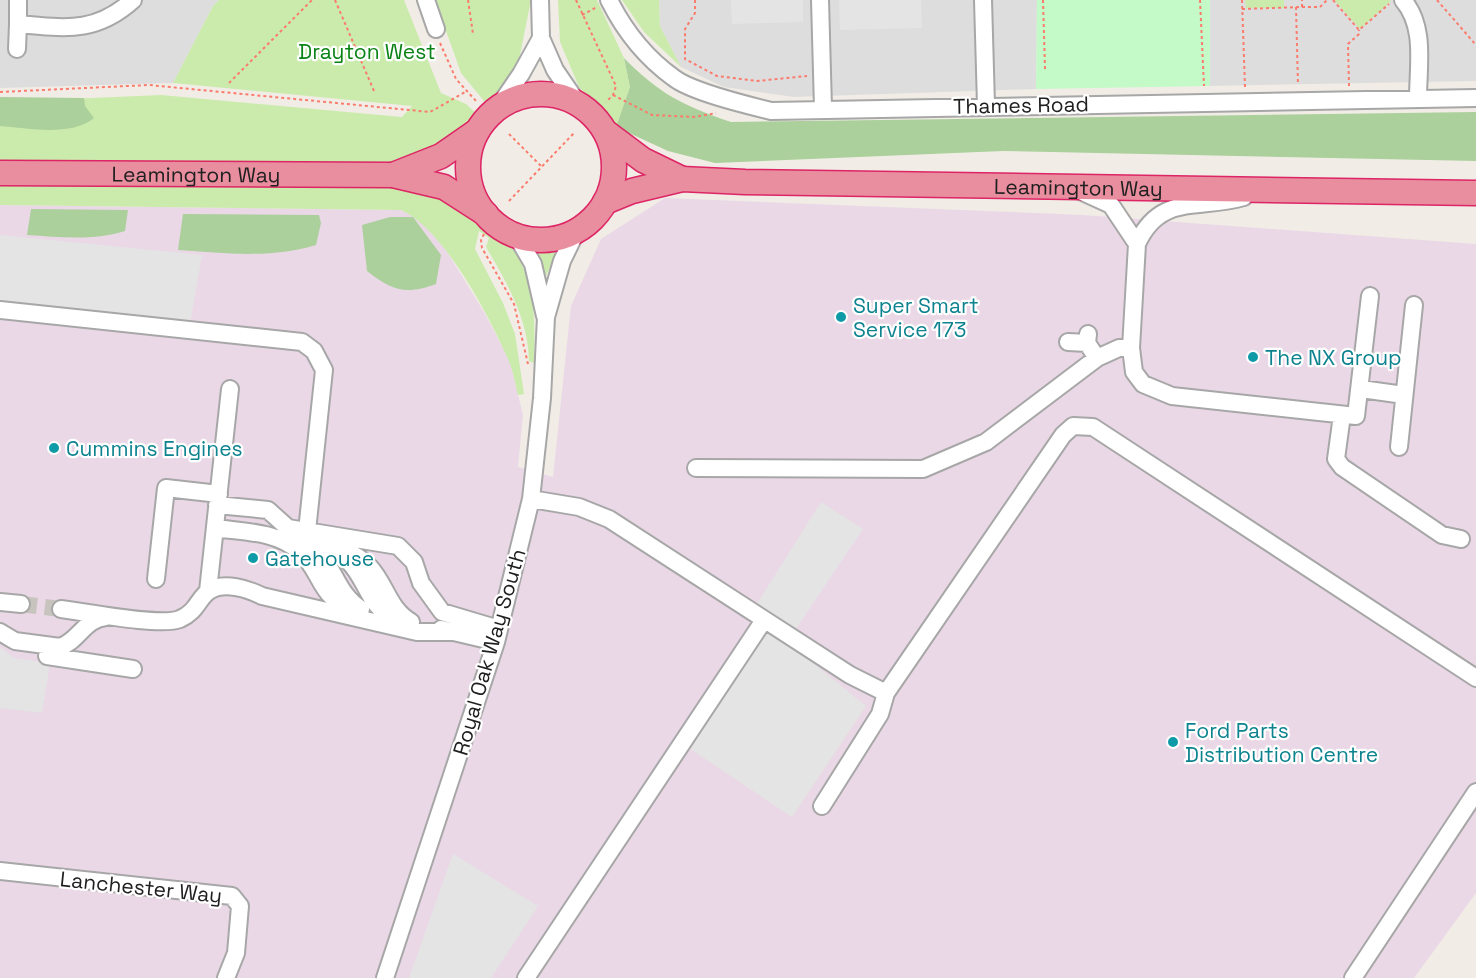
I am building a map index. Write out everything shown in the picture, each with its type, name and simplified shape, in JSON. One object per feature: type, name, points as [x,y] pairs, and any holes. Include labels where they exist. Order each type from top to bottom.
[{"type":"highway","points":[[534,93],[552,94],[570,99],[592,114],[607,133],[614,154],[614,178],[605,202],[590,222],[552,240],[530,239],[485,224],[474,196],[468,171],[470,147],[486,105],[534,93]]},
{"type":"highway","name":"Leamington Way","points":[[393,175],[441,156],[477,131]]},
{"type":"highway","name":"Leamington Way","points":[[607,133],[643,160],[682,179]]},
{"type":"highway","name":"Leamington Way","points":[[0,173],[393,175],[444,187],[485,224]]},
{"type":"highway","name":"Leamington Way","points":[[605,202],[632,191],[682,179],[745,182],[1476,193]]},
{"type":"street","points":[[17,49],[18,0]]},
{"type":"street","points":[[18,24],[70,28],[91,26],[104,21],[133,0]]},
{"type":"street","points":[[426,0],[436,29]]},
{"type":"street","points":[[540,0],[541,38],[555,70],[579,105]]},
{"type":"street","points":[[820,0],[823,108]]},
{"type":"street","points":[[983,0],[986,105]]},
{"type":"street","points":[[1403,0],[1412,11],[1418,28],[1418,99]]},
{"type":"street","name":"Thames Road","points":[[603,3],[625,31],[675,79],[730,101],[771,111],[823,108],[1476,98]]},
{"type":"street","points":[[486,105],[521,74],[541,38]]},
{"type":"street","points":[[1069,186],[1111,205],[1137,244]]},
{"type":"street","points":[[1271,189],[1235,200],[1176,206],[1161,212],[1143,232],[1137,244],[1131,348],[1134,372],[1143,384],[1157,392],[1172,396],[1356,416],[1361,389],[1370,296]]},
{"type":"street","name":"Royal Oak Way South","points":[[385,978],[497,636],[531,499],[542,398],[546,317],[562,261],[577,230]]},
{"type":"street","name":"Royal Oak Way South","points":[[516,235],[533,264],[546,317]]},
{"type":"street","points":[[1399,447],[1414,305]]},
{"type":"street","points":[[0,310],[302,342],[314,351],[324,370],[310,542],[351,600],[389,617],[452,632]]},
{"type":"street","points":[[1068,342],[1087,339],[1097,358]]},
{"type":"street","points":[[696,468],[923,469],[986,442],[1097,358],[1119,348],[1131,348]]},
{"type":"street","points":[[61,609],[157,621],[179,620],[197,609],[208,591],[230,389]]},
{"type":"street","points":[[1361,389],[1404,395]]},
{"type":"street","points":[[1342,415],[1336,459],[1342,467],[1442,535],[1461,539]]},
{"type":"street","points":[[822,806],[880,714],[886,693],[1052,449],[1073,426],[1093,427],[1476,678]]},
{"type":"street","points":[[156,579],[166,488],[268,510],[288,528],[310,542],[348,558],[389,617]]},
{"type":"street","points":[[531,499],[579,507],[609,519],[850,675],[886,693]]},
{"type":"street","points":[[215,528],[310,542],[398,546],[414,562],[421,583],[442,612],[470,622],[497,636]]},
{"type":"street","points":[[310,542],[375,563],[410,614],[389,617]]},
{"type":"street","points":[[208,591],[219,587],[247,588],[262,596],[417,632],[497,636]]},
{"type":"street","points":[[470,622],[488,615],[508,593]]},
{"type":"street","points":[[1,603],[21,604]]},
{"type":"street","points":[[47,656],[66,645],[93,619],[116,616]]},
{"type":"street","points":[[526,978],[764,620]]},
{"type":"street","points":[[0,632],[47,656],[133,669]]},
{"type":"street","points":[[1353,978],[1476,792]]},
{"type":"street","name":"Lanchester Way","points":[[0,872],[232,896],[240,906],[232,976]]},
{"type":"path","points":[[229,83],[312,0]]},
{"type":"path","points":[[335,0],[374,91]]},
{"type":"path","points":[[468,0],[473,34]]},
{"type":"path","points":[[576,0],[616,86],[613,95],[606,102]]},
{"type":"path","points":[[695,0],[695,13],[685,29],[685,59],[717,76],[757,81],[823,75]]},
{"type":"path","points":[[1043,0],[1045,69]]},
{"type":"path","points":[[1200,0],[1204,86]]},
{"type":"path","points":[[1242,0],[1246,103]]},
{"type":"path","points":[[1302,0],[1302,7]]},
{"type":"path","points":[[1242,9],[1320,7],[1327,0]]},
{"type":"path","points":[[1333,0],[1359,30]]},
{"type":"path","points":[[1349,101],[1348,44],[1359,34],[1359,30],[1394,0]]},
{"type":"path","points":[[1437,0],[1476,45]]},
{"type":"path","points":[[582,15],[603,3]]},
{"type":"path","points":[[1296,7],[1299,102]]},
{"type":"path","points":[[436,29],[447,63],[456,79],[467,91],[486,105]]},
{"type":"path","points":[[0,92],[149,85],[430,112],[467,91]]},
{"type":"path","points":[[613,95],[652,115],[695,117],[724,111],[730,101]]},
{"type":"path","points":[[509,201],[574,133]]},
{"type":"path","points":[[509,134],[541,166]]},
{"type":"path","points":[[485,224],[481,240],[482,248],[514,304],[529,368]]},
{"type":"shaded area","points":[[0,0],[219,0],[213,6],[173,83],[0,88]]},
{"type":"shaded area","points":[[659,0],[1037,0],[1036,89],[794,97],[724,87],[681,67],[660,26]]},
{"type":"shaded area","points":[[731,0],[803,0],[803,22],[732,24]]},
{"type":"shaded area","points":[[839,0],[921,0],[922,28],[840,30]]},
{"type":"shaded area","points":[[1210,0],[1476,0],[1476,81],[1210,86]]},
{"type":"shaded area","points":[[665,198],[1083,215],[1476,244],[1476,893],[1414,978],[0,978],[0,205],[401,210],[410,214],[428,228],[446,250],[484,312],[510,361],[523,415],[518,467],[553,477],[571,306],[601,239]]},
{"type":"shaded area","points":[[0,235],[202,255],[190,324],[0,304]]},
{"type":"shaded area","points":[[821,502],[863,529],[787,642],[866,706],[792,817],[686,746],[761,632],[755,607]]},
{"type":"shaded area","points":[[0,647],[14,658],[50,663],[42,713],[0,708]]},
{"type":"shaded area","points":[[453,854],[538,906],[491,978],[409,978]]},
{"type":"green space","name":"Drayton West","points":[[219,0],[404,0],[441,93],[466,104],[479,116],[444,143],[376,167],[0,162],[0,102],[161,95],[402,117],[412,106],[173,83],[213,6]]},
{"type":"green space","points":[[435,0],[531,0],[517,70],[488,106],[461,73]]},
{"type":"green space","points":[[558,0],[597,0],[624,58],[630,87],[616,127],[579,87],[560,42]]},
{"type":"green space","points":[[622,0],[659,0],[660,26],[681,67],[644,32]]},
{"type":"green space","points":[[1037,0],[1210,0],[1210,86],[1036,89]]},
{"type":"green space","points":[[1245,0],[1284,0],[1284,8],[1246,8]]},
{"type":"green space","points":[[1334,0],[1390,0],[1391,1],[1360,29]]},
{"type":"green space","points":[[624,58],[649,81],[673,98],[731,122],[1476,112],[1476,161],[1003,151],[715,163],[668,151],[616,127],[630,87]]},
{"type":"green space","points":[[0,97],[84,98],[85,106],[94,118],[74,128],[49,130],[0,126]]},
{"type":"green space","points":[[0,180],[364,186],[423,192],[450,201],[471,211],[499,233],[513,250],[527,276],[533,304],[534,363],[529,361],[525,330],[515,301],[486,247],[489,238],[479,231],[475,249],[503,303],[515,334],[524,394],[518,395],[508,359],[464,276],[433,235],[417,220],[401,210],[0,205]]},
{"type":"green space","points":[[31,209],[128,210],[125,231],[76,238],[27,235]]},
{"type":"green space","points":[[183,214],[319,215],[321,223],[316,245],[299,249],[265,254],[178,250]]},
{"type":"green space","points":[[390,217],[413,217],[441,255],[436,284],[416,289],[400,289],[384,283],[367,271],[362,225]]},
{"type":"green space","points":[[559,242],[561,244],[544,280],[529,243]]},
{"type":"tunnel","points":[[21,604],[61,609]]},
{"type":"place","name":"Super Smart Service 173","points":[[841,317]]},
{"type":"place","name":"The NX Group","points":[[1253,357]]},
{"type":"place","name":"Cummins Engines","points":[[54,448]]},
{"type":"place","name":"Gatehouse","points":[[253,558]]},
{"type":"place","name":"Ford Parts Distribution Centre","points":[[1173,742]]}]
